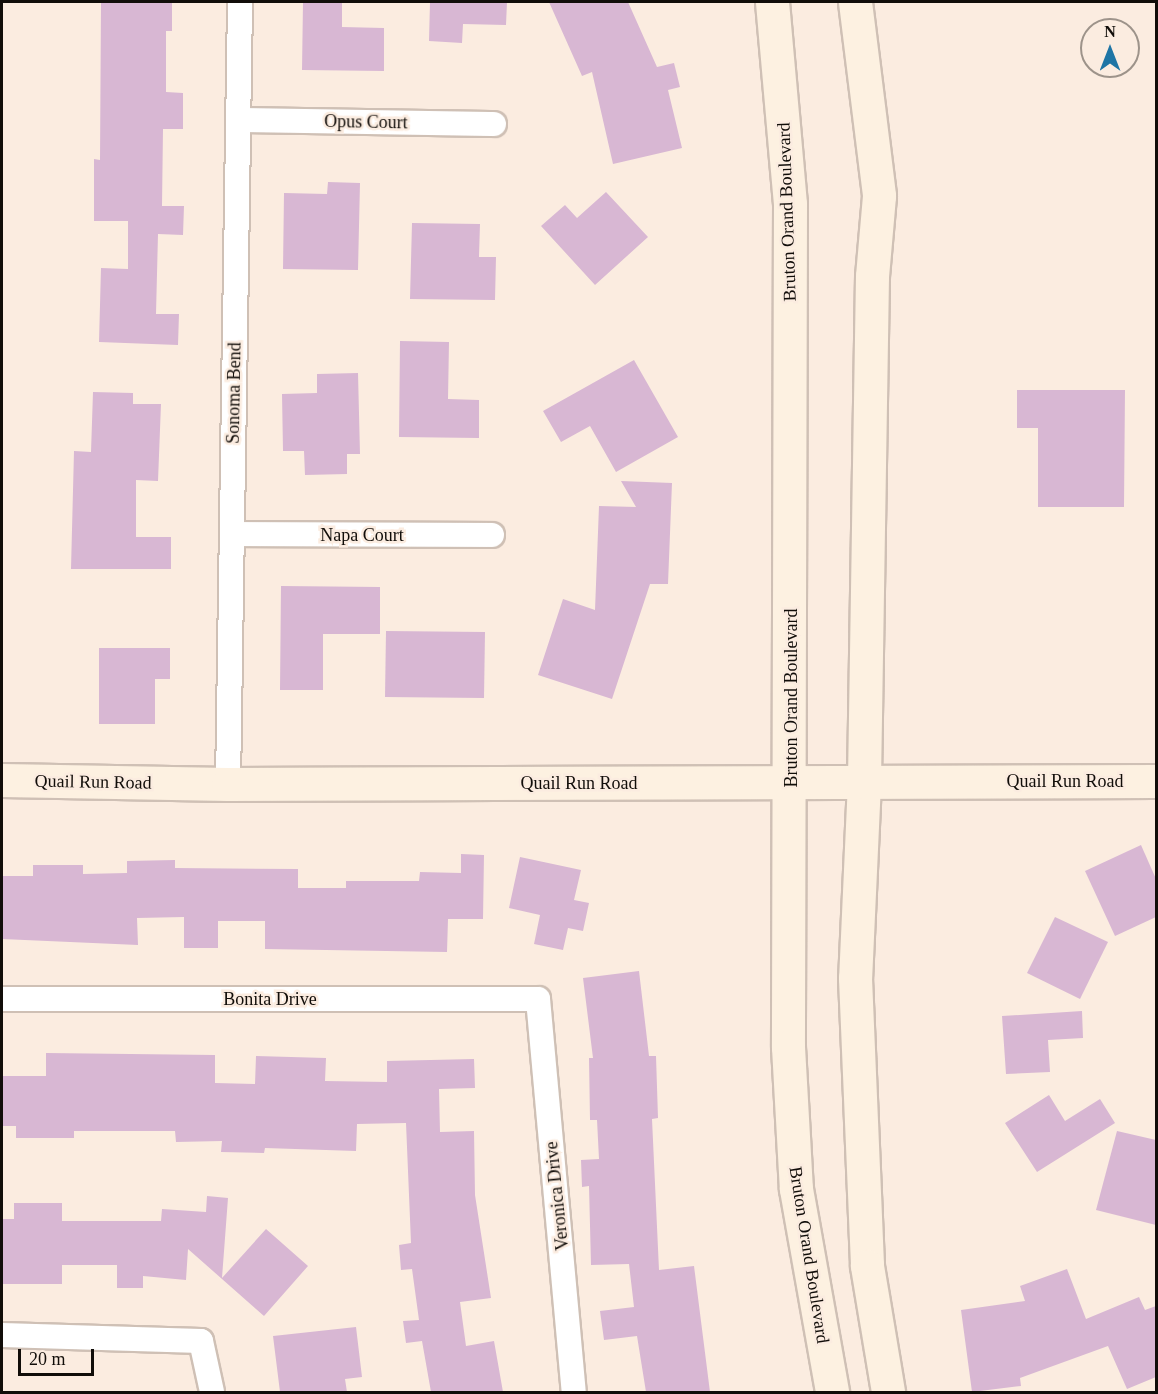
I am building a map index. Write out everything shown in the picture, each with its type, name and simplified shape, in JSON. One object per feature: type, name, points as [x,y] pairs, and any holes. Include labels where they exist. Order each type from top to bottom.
[{"type":"main road","name":"Bruton Orand Boulevard","points":[[772,2],[790,204],[792,782],[788,1047],[796,1189],[832,1392]]},
{"type":"main road","points":[[855,2],[879,196],[872,276],[864,782],[855,978],[859,1136],[867,1266],[885,1392]]},
{"type":"main road","name":"Quail Run Road","points":[[2,780],[228,784],[1156,781]]},
{"type":"street","name":"Sonoma Bend","points":[[228,784],[240,2]]},
{"type":"street","name":"Opus Court","points":[[238,120],[494,124]]},
{"type":"street","name":"Napa Court","points":[[232,534],[492,535]]},
{"type":"street","name":"Bonita Drive","points":[[2,999],[538,999]]},
{"type":"street","name":"Veronica Drive","points":[[538,999],[574,1392]]},
{"type":"street","points":[[2,1335],[201,1341],[212,1392]]},
{"type":"building","points":[[101,2],[172,2],[172,31],[166,31],[166,92],[183,93],[183,129],[163,129],[162,206],[184,206],[183,235],[158,234],[156,314],[179,314],[178,345],[99,342],[101,268],[128,269],[128,221],[94,221],[94,159],[100,160]]},
{"type":"building","points":[[303,2],[342,2],[342,27],[384,28],[384,71],[302,70]]},
{"type":"building","points":[[430,2],[507,2],[506,25],[463,24],[462,43],[429,41]]},
{"type":"building","points":[[549,2],[628,2],[657,67],[674,63],[680,87],[668,90],[682,148],[613,164],[592,72],[582,76]]},
{"type":"building","points":[[328,182],[360,183],[358,270],[283,269],[284,193],[327,194]]},
{"type":"building","points":[[606,192],[648,237],[595,285],[541,226],[565,205],[577,218]]},
{"type":"building","points":[[412,223],[480,224],[479,257],[496,257],[495,300],[410,299]]},
{"type":"building","points":[[400,341],[449,342],[448,399],[479,400],[479,438],[399,437]]},
{"type":"building","points":[[634,360],[678,437],[616,472],[590,426],[561,442],[543,411]]},
{"type":"building","points":[[358,373],[360,454],[347,454],[347,474],[305,475],[304,451],[283,451],[282,394],[317,393],[317,374]]},
{"type":"building","points":[[1017,390],[1125,390],[1124,507],[1038,507],[1038,428],[1017,428]]},
{"type":"building","points":[[93,392],[133,393],[133,404],[161,404],[158,481],[136,480],[136,537],[171,537],[171,569],[71,569],[74,451],[91,452]]},
{"type":"building","points":[[621,481],[672,483],[668,584],[650,584],[612,699],[538,675],[563,599],[595,610],[599,506],[636,507]]},
{"type":"building","points":[[281,586],[380,587],[380,634],[323,634],[323,690],[280,690]]},
{"type":"building","points":[[386,631],[485,632],[484,698],[385,697]]},
{"type":"building","points":[[99,648],[170,648],[170,679],[155,679],[155,724],[99,724]]},
{"type":"building","points":[[1141,845],[1156,879],[1156,917],[1115,936],[1085,871]]},
{"type":"building","points":[[461,854],[484,855],[483,919],[448,919],[447,952],[265,949],[265,921],[218,921],[218,948],[184,948],[184,917],[137,918],[138,945],[2,939],[2,876],[33,876],[33,865],[83,865],[83,874],[127,873],[127,861],[175,860],[175,868],[298,869],[298,888],[346,888],[346,881],[419,881],[420,872],[461,873]]},
{"type":"building","points":[[520,857],[581,870],[574,900],[589,903],[583,931],[568,928],[563,950],[534,944],[540,915],[509,908]]},
{"type":"building","points":[[1055,917],[1108,942],[1080,999],[1027,973]]},
{"type":"building","points":[[639,971],[649,1056],[656,1056],[658,1118],[652,1119],[659,1270],[694,1266],[710,1392],[646,1392],[637,1336],[604,1340],[600,1311],[634,1307],[629,1264],[591,1265],[589,1186],[582,1187],[581,1160],[599,1159],[597,1120],[590,1120],[589,1058],[593,1058],[583,978]]},
{"type":"building","points":[[1082,1011],[1083,1038],[1048,1040],[1050,1072],[1006,1074],[1002,1016]]},
{"type":"building","points":[[46,1053],[215,1055],[215,1083],[255,1084],[256,1056],[326,1058],[325,1081],[387,1082],[387,1061],[474,1059],[475,1088],[439,1089],[440,1132],[474,1131],[475,1195],[491,1298],[460,1302],[466,1346],[494,1341],[503,1392],[431,1392],[422,1341],[406,1343],[403,1321],[419,1320],[412,1269],[401,1270],[399,1245],[411,1243],[406,1123],[357,1124],[356,1151],[265,1148],[264,1153],[221,1152],[222,1141],[176,1142],[175,1131],[74,1131],[74,1138],[16,1138],[16,1126],[2,1126],[2,1076],[46,1076]]},
{"type":"building","points":[[1049,1095],[1065,1121],[1100,1099],[1115,1123],[1037,1172],[1005,1123]]},
{"type":"building","points":[[1117,1131],[1156,1140],[1156,1225],[1096,1210]]},
{"type":"building","points":[[207,1196],[228,1198],[222,1278],[266,1229],[308,1266],[264,1316],[188,1249],[186,1280],[143,1276],[143,1288],[117,1288],[117,1265],[62,1265],[62,1284],[2,1284],[2,1219],[14,1219],[14,1203],[62,1203],[62,1221],[161,1221],[162,1209],[206,1212]]},
{"type":"building","points":[[1067,1269],[1086,1319],[1139,1297],[1145,1310],[1156,1306],[1156,1377],[1127,1389],[1108,1346],[1020,1378],[1021,1386],[972,1392],[961,1310],[1025,1301],[1020,1286]]},
{"type":"building","points":[[356,1327],[362,1377],[345,1379],[347,1392],[280,1392],[273,1336]]}]
